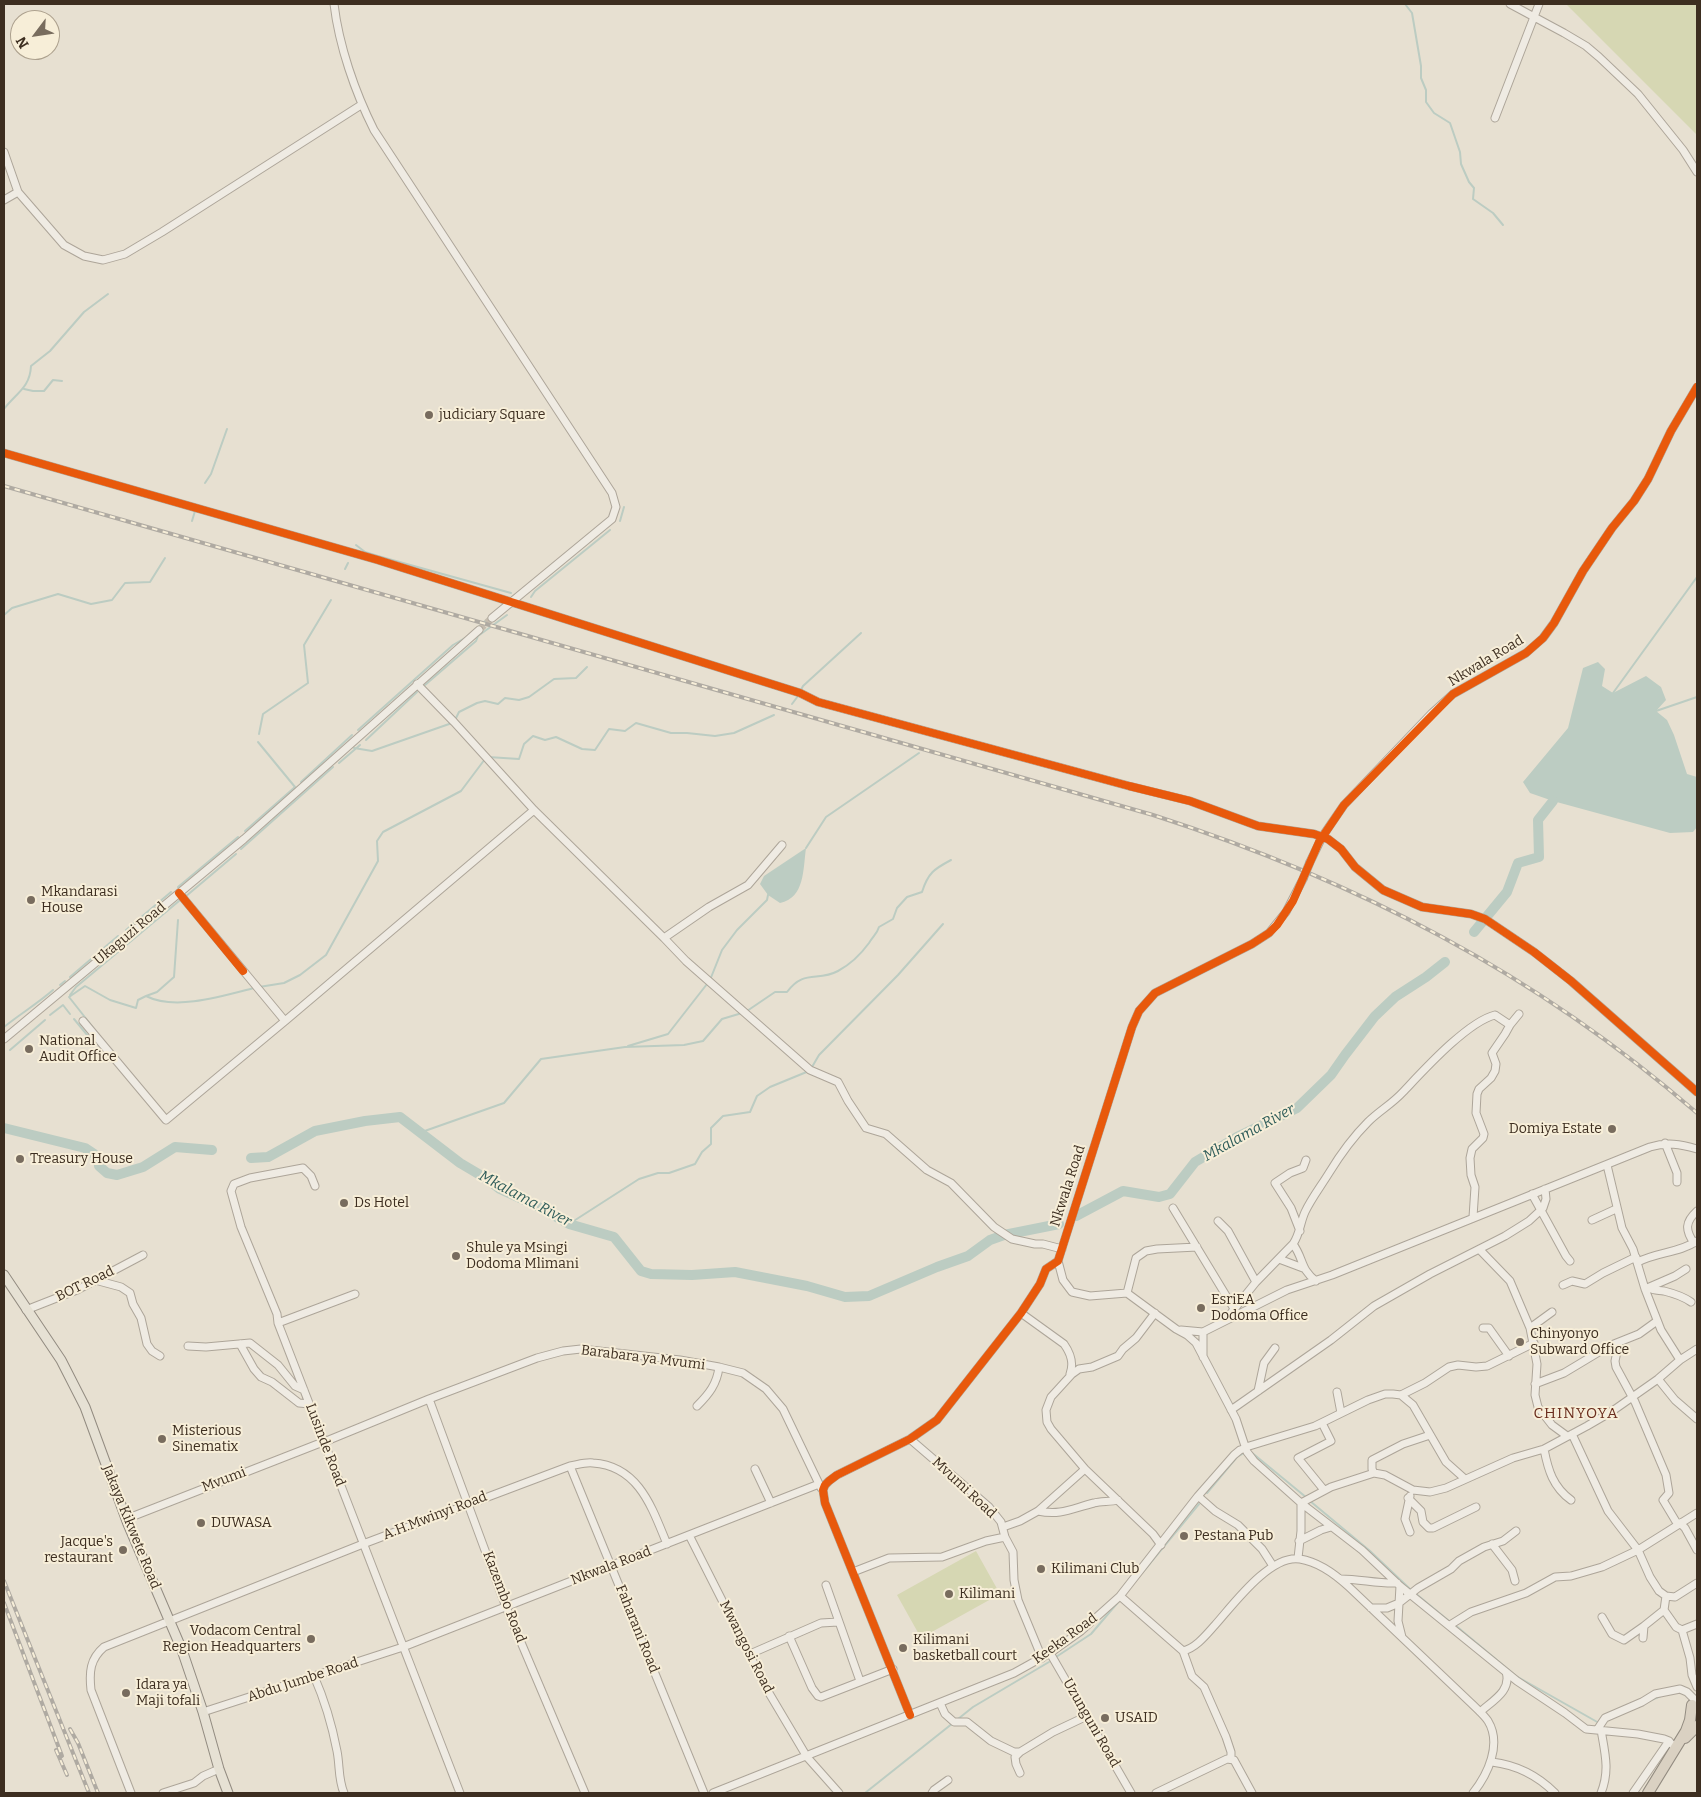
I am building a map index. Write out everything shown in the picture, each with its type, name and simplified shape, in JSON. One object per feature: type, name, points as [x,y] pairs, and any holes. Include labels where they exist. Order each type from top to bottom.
[{"type":"highway","points":[[1695,1700],[1693,1712],[1697,1717]]},
{"type":"highway","points":[[1648,1793],[1674,1745],[1688,1726],[1695,1700]]},
{"type":"highway","points":[[1674,1745],[1697,1726]]},
{"type":"main road","name":"Jakaya Kikwete Road","points":[[4,1275],[61,1360],[84,1407],[126,1519],[170,1622],[203,1712],[219,1769],[228,1793]]},
{"type":"street","points":[[334,4],[349,70],[361,105],[374,130],[612,493],[616,507],[612,519],[492,618]]},
{"type":"street","points":[[1510,4],[1571,37],[1599,57],[1638,94],[1683,150],[1697,172]]},
{"type":"street","points":[[1495,118],[1539,4]]},
{"type":"street","points":[[4,152],[18,192],[64,245],[84,256],[103,260],[125,254],[162,232],[361,105]]},
{"type":"street","points":[[4,200],[18,192]]},
{"type":"street","name":"Nkwala Road","points":[[403,1647],[771,1503],[822,1486],[838,1475],[910,1439],[929,1426],[946,1409],[1021,1313],[1040,1284],[1046,1269],[1058,1261],[1126,1046],[1139,1011],[1147,1000],[1161,989],[1252,944],[1269,933],[1286,912],[1322,837],[1344,805],[1453,694],[1526,654],[1544,638],[1583,571],[1643,487],[1672,431],[1697,389]]},
{"type":"street","points":[[4,454],[378,560],[800,693],[818,702],[1119,784],[1190,801],[1258,826],[1322,837],[1335,844],[1355,866],[1383,890],[1422,907],[1471,914],[1494,925],[1571,981],[1697,1092]]},
{"type":"street","name":"Ukaguzi Road","points":[[4,1039],[302,790],[416,684],[479,630]]},
{"type":"street","points":[[416,684],[454,722],[534,810],[686,961],[810,1070],[838,1082],[866,1128],[886,1134],[927,1170],[952,1183],[1004,1235],[1012,1239],[1062,1249]]},
{"type":"street","points":[[84,1021],[166,1120],[534,810]]},
{"type":"street","points":[[664,938],[709,907],[748,885],[782,845]]},
{"type":"street","points":[[179,893],[285,1021]]},
{"type":"street","points":[[1473,1218],[1475,1187],[1470,1167],[1470,1152],[1483,1138],[1484,1134],[1476,1113],[1476,1094],[1495,1071],[1496,1064],[1492,1052],[1519,1014]]},
{"type":"street","points":[[1236,1312],[1256,1282],[1293,1244],[1300,1232],[1304,1215],[1311,1202],[1342,1154],[1369,1120],[1395,1100],[1427,1066],[1454,1042],[1482,1021],[1495,1015],[1510,1025]]},
{"type":"street","points":[[1176,1329],[1203,1332],[1225,1321],[1236,1312],[1280,1293],[1316,1281],[1650,1147],[1665,1143],[1677,1144],[1697,1150]]},
{"type":"street","points":[[1665,1143],[1675,1168],[1677,1182]]},
{"type":"street","points":[[1300,1232],[1291,1208],[1275,1182],[1303,1168],[1306,1160]]},
{"type":"street","points":[[1607,1165],[1622,1228],[1637,1259],[1657,1321],[1666,1341],[1680,1360]]},
{"type":"street","name":"Lusinde Road","points":[[315,1186],[311,1176],[302,1168],[250,1178],[234,1184],[232,1191],[241,1227],[277,1314],[278,1323],[460,1793]]},
{"type":"street","points":[[1231,1410],[1331,1340],[1374,1306],[1430,1274],[1505,1236],[1541,1211],[1546,1199],[1545,1189]]},
{"type":"street","points":[[1532,1194],[1570,1261]]},
{"type":"street","points":[[1173,1208],[1236,1312]]},
{"type":"street","points":[[1592,1220],[1616,1209]]},
{"type":"street","points":[[1563,1285],[1572,1281],[1585,1284],[1603,1272],[1637,1259],[1679,1250],[1696,1242],[1688,1234],[1687,1227],[1697,1211]]},
{"type":"street","points":[[1218,1221],[1228,1232],[1256,1282]]},
{"type":"street","points":[[1293,1244],[1299,1252],[1303,1268],[1316,1281]]},
{"type":"street","points":[[1127,1293],[1136,1258],[1146,1251],[1197,1248]]},
{"type":"street","points":[[1480,1250],[1510,1281],[1530,1328],[1537,1364],[1538,1407],[1542,1415],[1552,1425],[1570,1435],[1608,1511],[1638,1550],[1652,1581],[1659,1591],[1666,1596],[1679,1596],[1697,1583]]},
{"type":"street","name":"BOT Road","points":[[26,1310],[77,1290],[142,1255]]},
{"type":"street","points":[[1279,1259],[1303,1268]]},
{"type":"street","points":[[1058,1261],[1063,1280],[1072,1292],[1090,1296],[1127,1293],[1196,1343],[1203,1360],[1231,1410],[1246,1448],[1254,1462],[1330,1527],[1362,1550],[1398,1585],[1450,1625],[1517,1681],[1565,1712],[1586,1729],[1638,1734],[1674,1745],[1632,1793]]},
{"type":"street","points":[[1647,1288],[1676,1276],[1686,1269]]},
{"type":"street","points":[[95,1280],[121,1287],[130,1293],[133,1304],[141,1318],[147,1344],[152,1351],[160,1356]]},
{"type":"street","points":[[1647,1288],[1682,1296],[1691,1302]]},
{"type":"street","points":[[278,1323],[355,1294]]},
{"type":"street","points":[[1530,1328],[1552,1312]]},
{"type":"street","points":[[1021,1313],[1064,1344],[1069,1351],[1072,1361],[1070,1374]]},
{"type":"street","points":[[1155,1313],[1136,1338],[1118,1356],[1107,1362],[1076,1371],[1051,1397],[1047,1403],[1046,1410],[1048,1426],[1085,1469],[1153,1534],[1161,1545]]},
{"type":"street","points":[[1536,1384],[1564,1373],[1592,1355],[1639,1334],[1657,1321]]},
{"type":"street","points":[[1483,1328],[1489,1328],[1509,1356]]},
{"type":"street","points":[[1203,1332],[1203,1360]]},
{"type":"street","points":[[1619,1342],[1616,1364],[1666,1476],[1669,1493],[1663,1500],[1679,1524],[1685,1528],[1697,1550]]},
{"type":"street","points":[[240,1344],[254,1369],[261,1377],[272,1382],[299,1403],[309,1404]]},
{"type":"street","points":[[1401,1395],[1425,1383],[1449,1367],[1458,1365],[1487,1366],[1534,1344]]},
{"type":"street","points":[[188,1346],[254,1345],[284,1370],[295,1386],[304,1390]]},
{"type":"street","points":[[1258,1391],[1264,1363],[1275,1348]]},
{"type":"street","name":"Barabara ya Mvumi","points":[[324,1442],[429,1399],[537,1358],[563,1351],[581,1349],[680,1360],[719,1367],[743,1374],[766,1389],[783,1410],[822,1486],[825,1503],[910,1715]]},
{"type":"street","points":[[1301,1503],[1324,1490],[1374,1473],[1385,1475],[1413,1490],[1423,1492],[1437,1491],[1513,1458],[1544,1449],[1570,1435],[1611,1412],[1697,1349]]},
{"type":"street","points":[[697,1406],[714,1386],[718,1378],[719,1367]]},
{"type":"street","points":[[1658,1379],[1675,1400],[1694,1411],[1697,1419]]},
{"type":"street","points":[[1337,1392],[1341,1414]]},
{"type":"street","points":[[1246,1448],[1322,1423],[1377,1397],[1393,1394],[1401,1395],[1418,1411],[1446,1462],[1465,1479]]},
{"type":"street","name":"Kazembo Road","points":[[429,1399],[506,1607],[584,1793]]},
{"type":"street","points":[[1322,1423],[1331,1441],[1298,1458],[1324,1490]]},
{"type":"street","points":[[1374,1473],[1372,1460],[1403,1444],[1430,1435]]},
{"type":"street","name":"Mvumi Road","points":[[910,1439],[989,1508],[1003,1527],[1005,1537],[1013,1552],[1014,1580],[1018,1600],[1042,1658]]},
{"type":"street","name":"Mvumi","points":[[126,1519],[324,1442]]},
{"type":"street","name":"Keeka Road","points":[[713,1793],[1014,1673],[1050,1653],[1081,1631],[1120,1596],[1198,1496],[1234,1455],[1246,1448]]},
{"type":"street","points":[[1544,1449],[1547,1466],[1556,1486],[1571,1500]]},
{"type":"street","name":"A.H.Mwinyi Road","points":[[131,1793],[91,1690],[89,1676],[91,1662],[104,1647],[468,1503],[570,1466],[592,1463],[606,1465],[626,1474],[645,1494],[667,1544]]},
{"type":"street","name":"Faharani Road","points":[[570,1466],[704,1793]]},
{"type":"street","points":[[755,1469],[771,1503]]},
{"type":"street","points":[[1003,1527],[1020,1521],[1038,1511],[1085,1469]]},
{"type":"street","points":[[1410,1532],[1405,1519],[1408,1498],[1413,1490]]},
{"type":"street","points":[[1198,1496],[1214,1511],[1238,1525],[1262,1549],[1273,1566]]},
{"type":"street","points":[[1408,1498],[1421,1511],[1423,1522],[1429,1528],[1433,1528],[1476,1507]]},
{"type":"street","points":[[1038,1511],[1050,1514],[1094,1503],[1118,1500]]},
{"type":"street","points":[[1298,1558],[1301,1531],[1301,1503]]},
{"type":"street","points":[[1450,1625],[1470,1612],[1519,1596],[1555,1577],[1571,1576],[1602,1567],[1638,1550],[1697,1514]]},
{"type":"street","points":[[1299,1541],[1330,1527]]},
{"type":"street","points":[[1371,1608],[1387,1608],[1399,1603],[1451,1568],[1459,1560],[1492,1544],[1503,1541],[1516,1531]]},
{"type":"street","name":"Mwangosi Road","points":[[689,1535],[769,1694],[807,1757],[839,1793]]},
{"type":"street","points":[[853,1572],[889,1558],[942,1557],[986,1541],[1005,1537]]},
{"type":"street","points":[[1492,1544],[1512,1570],[1515,1581]]},
{"type":"street","points":[[1183,1651],[1191,1649],[1207,1634],[1258,1578],[1273,1566],[1286,1560],[1298,1558],[1314,1562],[1341,1580],[1480,1712],[1488,1722],[1493,1734],[1492,1762],[1474,1793]]},
{"type":"street","points":[[1377,1583],[1387,1575]]},
{"type":"street","points":[[1341,1580],[1359,1580],[1398,1585]]},
{"type":"street","points":[[826,1585],[860,1681]]},
{"type":"street","points":[[1398,1585],[1398,1621],[1402,1637]]},
{"type":"street","points":[[1120,1596],[1183,1651],[1192,1676],[1204,1687],[1226,1737],[1231,1752],[1231,1759]]},
{"type":"street","points":[[1602,1617],[1612,1634],[1624,1640],[1664,1610],[1666,1596]]},
{"type":"street","points":[[750,1654],[821,1623],[829,1617],[834,1608]]},
{"type":"street","points":[[1664,1610],[1676,1627],[1682,1630],[1690,1658],[1692,1675],[1697,1686]]},
{"type":"street","points":[[821,1623],[838,1622]]},
{"type":"street","points":[[1682,1630],[1697,1624]]},
{"type":"street","points":[[1644,1626],[1644,1638]]},
{"type":"street","points":[[789,1636],[799,1662],[818,1696],[825,1696],[893,1669]]},
{"type":"street","name":"Abdu Jumbe Road","points":[[203,1712],[403,1647]]},
{"type":"street","name":"Uzunguni Road","points":[[1050,1653],[1131,1793]]},
{"type":"street","points":[[1480,1712],[1506,1688],[1508,1676],[1506,1672]]},
{"type":"street","points":[[314,1676],[327,1707],[338,1753],[339,1780],[344,1793]]},
{"type":"street","points":[[1601,1793],[1605,1782],[1606,1758],[1599,1730],[1605,1718],[1642,1702],[1655,1694],[1680,1689],[1687,1692],[1695,1700]]},
{"type":"street","points":[[940,1703],[945,1714],[954,1722],[967,1722],[991,1741],[1014,1752],[1020,1752]]},
{"type":"street","points":[[1020,1773],[1015,1757],[1020,1752],[1053,1732],[1087,1716]]},
{"type":"street","points":[[1156,1793],[1222,1760],[1231,1759],[1234,1760],[1252,1793]]},
{"type":"street","points":[[1492,1762],[1524,1770],[1539,1779],[1555,1793]]},
{"type":"street","points":[[163,1793],[194,1783],[203,1776],[219,1769]]},
{"type":"street","points":[[932,1793],[948,1780]]},
{"type":"green space","points":[[1566,4],[1697,4],[1697,135]]},
{"type":"green space","name":"Kilimani","points":[[976,1551],[1000,1594],[921,1638],[897,1595]]},
{"type":"shaded area","points":[[1598,662],[1605,669],[1602,686],[1613,693],[1646,676],[1661,687],[1666,700],[1656,711],[1667,720],[1687,774],[1697,777],[1697,827],[1693,832],[1670,833],[1553,801],[1530,793],[1523,782],[1568,728],[1583,668]]},
{"type":"shaded area","points":[[806,848],[803,873],[798,889],[788,900],[780,903],[768,895],[760,884],[764,876]]},
{"type":"waterway","points":[[1405,4],[1412,13],[1421,66],[1421,78],[1426,90],[1426,102],[1434,113],[1450,123],[1460,152],[1461,164],[1469,182],[1474,188],[1473,199],[1493,213],[1503,225]]},
{"type":"waterway","points":[[4,409],[22,390],[28,380],[31,366],[50,351],[84,312],[108,294]]},
{"type":"waterway","points":[[24,389],[44,391],[53,380],[62,381]]},
{"type":"waterway","points":[[205,483],[211,474],[227,429]]},
{"type":"waterway","points":[[620,521],[624,507]]},
{"type":"waterway","points":[[192,521],[195,511]]},
{"type":"waterway","points":[[531,597],[535,591],[610,530]]},
{"type":"waterway","points":[[356,545],[365,552],[511,593]]},
{"type":"waterway","points":[[4,615],[12,608],[58,594],[91,604],[112,600],[125,583],[150,582],[165,558]]},
{"type":"waterway","points":[[345,569],[348,563]]},
{"type":"waterway","points":[[1613,693],[1697,577]]},
{"type":"waterway","points":[[259,734],[263,714],[308,683],[304,645],[331,600]]},
{"type":"waterway","points":[[425,685],[476,641],[478,636],[507,615]]},
{"type":"waterway","points":[[477,628],[490,617]]},
{"type":"waterway","points":[[800,692],[803,686],[861,633]]},
{"type":"waterway","points":[[358,730],[453,645],[465,638]]},
{"type":"waterway","points":[[455,720],[459,712],[477,703],[485,701],[498,704],[505,698],[519,700],[529,697],[554,679],[576,678],[587,667]]},
{"type":"waterway","points":[[366,740],[417,692]]},
{"type":"waterway","points":[[792,704],[798,696]]},
{"type":"waterway","points":[[1656,711],[1697,697]]},
{"type":"waterway","points":[[488,757],[519,759],[524,744],[533,736],[545,740],[556,737],[582,749],[595,750],[609,729],[625,731],[636,723],[671,733],[715,736],[734,733],[774,715]]},
{"type":"waterway","points":[[354,748],[372,751],[452,723]]},
{"type":"waterway","points":[[301,782],[352,735]]},
{"type":"waterway","points":[[245,831],[295,787],[258,742]]},
{"type":"waterway","points":[[339,763],[360,745]]},
{"type":"waterway","points":[[806,848],[826,817],[919,753]]},
{"type":"waterway","points":[[259,987],[284,983],[300,975],[326,955],[378,861],[377,841],[383,832],[461,791],[485,759]]},
{"type":"waterway","points":[[241,849],[333,767]]},
{"type":"waterway","name":"Mkalama River","points":[[1474,932],[1507,892],[1518,863],[1539,857],[1538,820],[1553,801]]},
{"type":"waterway","points":[[178,887],[238,837]]},
{"type":"waterway","points":[[185,897],[236,854]]},
{"type":"waterway","points":[[747,1011],[775,992],[787,992],[793,985],[805,978],[824,976],[838,971],[847,965],[866,947],[879,927],[893,919],[897,908],[907,897],[922,892],[932,872],[951,860]]},
{"type":"waterway","points":[[126,930],[171,892]]},
{"type":"waterway","points":[[710,980],[722,950],[737,930],[767,900],[768,895]]},
{"type":"waterway","points":[[70,995],[76,987],[179,901]]},
{"type":"waterway","points":[[146,996],[157,992],[174,977],[178,920]]},
{"type":"waterway","points":[[812,1067],[819,1055],[898,975],[943,924]]},
{"type":"waterway","points":[[70,977],[118,936]]},
{"type":"waterway","name":"Mkalama River","points":[[1076,1216],[1123,1191],[1159,1197],[1170,1194],[1195,1162],[1237,1137],[1297,1108],[1331,1075],[1375,1016],[1395,997],[1445,962]]},
{"type":"waterway","points":[[60,985],[65,981]]},
{"type":"waterway","points":[[628,1046],[668,1034],[707,984]]},
{"type":"waterway","points":[[69,997],[85,986],[110,1000],[136,1008],[138,1000],[146,996],[171,1002],[199,1001],[254,988]]},
{"type":"waterway","points":[[4,1027],[53,990]]},
{"type":"waterway","points":[[69,997],[95,1030]]},
{"type":"waterway","points":[[50,1015],[63,1005],[70,1014]]},
{"type":"waterway","points":[[419,1133],[504,1103],[541,1059],[625,1047],[684,1045],[703,1041],[722,1019],[742,1013]]},
{"type":"waterway","points":[[74,1019],[88,1036]]},
{"type":"waterway","points":[[10,1050],[45,1020]]},
{"type":"waterway","points":[[569,1224],[639,1179],[658,1173],[669,1173],[695,1164],[702,1152],[711,1144],[711,1128],[723,1116],[750,1112],[757,1096],[770,1087],[809,1071]]},
{"type":"waterway","name":"Mkalama River","points":[[251,1158],[268,1157],[315,1131],[365,1121],[400,1117],[460,1163],[500,1189],[533,1204],[569,1224],[614,1237],[641,1271],[651,1274],[692,1275],[735,1272],[807,1286],[845,1297],[869,1296],[968,1256],[990,1240],[1004,1235],[1059,1224]]},
{"type":"waterway","name":"Mkalama River","points":[[4,1128],[85,1148],[94,1154],[99,1160],[99,1166],[107,1173],[117,1175],[143,1167],[175,1147],[212,1150]]},
{"type":"waterway","points":[[1251,1452],[1307,1498]]},
{"type":"waterway","points":[[1207,1493],[1237,1457],[1244,1453]]},
{"type":"waterway","points":[[1310,1501],[1370,1551],[1410,1589]]},
{"type":"waterway","points":[[1142,1573],[1199,1504]]},
{"type":"waterway","points":[[1415,1593],[1449,1621]]},
{"type":"waterway","points":[[1056,1657],[1091,1634],[1120,1600]]},
{"type":"waterway","points":[[1455,1625],[1516,1676],[1599,1723]]},
{"type":"waterway","points":[[958,1719],[973,1707],[1049,1662]]},
{"type":"waterway","points":[[1649,1701],[1661,1696]]},
{"type":"waterway","points":[[865,1793],[953,1723]]},
{"type":"tunnel","points":[[479,630],[492,618]]},
{"type":"railway","points":[[4,486],[1153,815],[1228,841],[1372,901],[1441,936],[1507,975],[1572,1017],[1635,1063],[1697,1113]]},
{"type":"railway","points":[[4,1581],[89,1793]]},
{"type":"railway","points":[[4,1603],[62,1756]]},
{"type":"railway","points":[[70,1729],[78,1743],[98,1793]]},
{"type":"railway","points":[[56,1750],[67,1775]]},
{"type":"cycle path","points":[[910,1715],[825,1503],[823,1490],[825,1485],[837,1475],[910,1439],[937,1420],[1021,1313],[1040,1284],[1046,1269],[1058,1261],[1132,1027],[1139,1011],[1155,993],[1252,944],[1269,933],[1277,925],[1293,901],[1319,842],[1344,805],[1453,694],[1526,653],[1543,638],[1554,623],[1583,571],[1648,479],[1671,431],[1697,387]]},
{"type":"cycle path","points":[[4,453],[378,560],[800,693],[818,702],[1190,801],[1258,826],[1314,834],[1328,839],[1341,849],[1355,867],[1383,890],[1422,907],[1471,914],[1485,919],[1534,952],[1571,981],[1697,1092]]},
{"type":"cycle path","points":[[179,893],[243,971]]},
{"type":"place","name":"judiciary Square","points":[[429,415]]},
{"type":"place","name":"Mkandarasi House","points":[[31,900]]},
{"type":"place","name":"National Audit Office","points":[[29,1049]]},
{"type":"place","name":"Domiya Estate","points":[[1612,1129]]},
{"type":"place","name":"Treasury House","points":[[20,1159]]},
{"type":"place","name":"Ds Hotel","points":[[344,1203]]},
{"type":"place","name":"Shule ya Msingi Dodoma Mlimani","points":[[456,1256]]},
{"type":"place","name":"EsriEA Dodoma Office","points":[[1201,1308]]},
{"type":"place","name":"Chinyonyo Subward Office","points":[[1520,1342]]},
{"type":"place","name":"Misterious Sinematix","points":[[162,1439]]},
{"type":"place","name":"DUWASA","points":[[201,1523]]},
{"type":"place","name":"Pestana Pub","points":[[1184,1536]]},
{"type":"place","name":"Jacque's restaurant","points":[[123,1550]]},
{"type":"place","name":"Kilimani Club","points":[[1041,1569]]},
{"type":"place","name":"Kilimani","points":[[949,1594]]},
{"type":"place","name":"Vodacom Central Region Headquarters","points":[[311,1639]]},
{"type":"place","name":"Kilimani basketball court","points":[[903,1648]]},
{"type":"place","name":"Idara ya Maji tofali","points":[[126,1693]]},
{"type":"place","name":"USAID","points":[[1105,1718]]},
{"type":"district","name":"CHINYOYA","points":[[1576,1414]]}]
